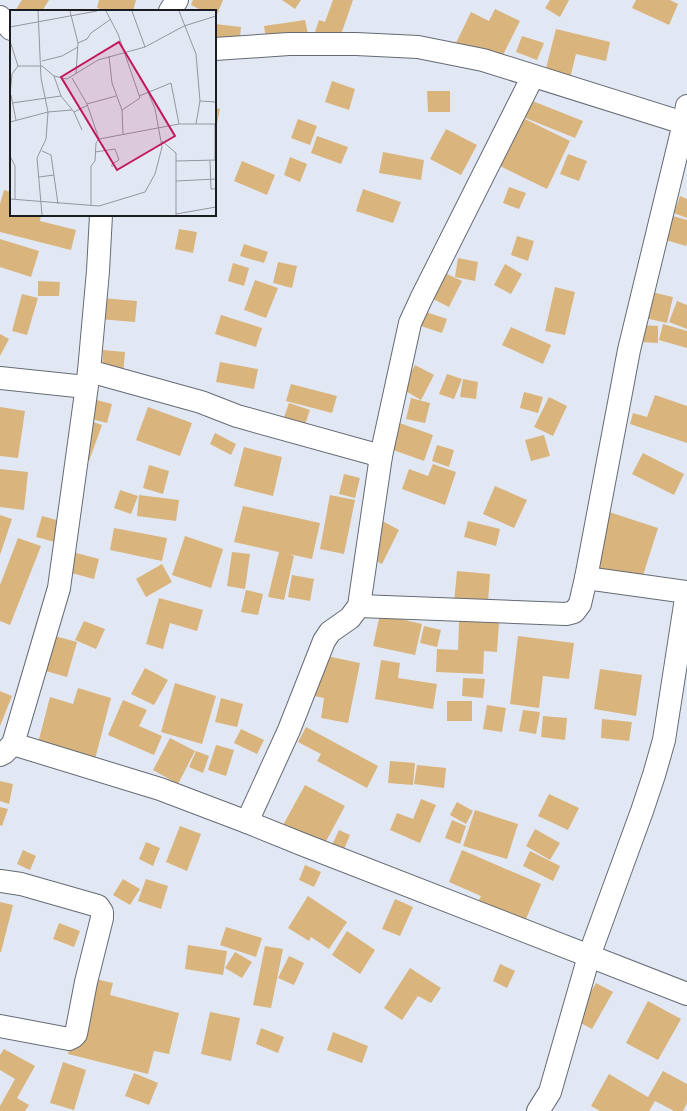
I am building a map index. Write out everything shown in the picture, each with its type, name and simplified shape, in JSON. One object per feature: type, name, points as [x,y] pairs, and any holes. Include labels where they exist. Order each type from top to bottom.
[{"type":"street","points":[[171,10],[177,0]]},
{"type":"street","points":[[0,17],[10,28]]},
{"type":"street","points":[[216,49],[289,44],[356,44],[418,47],[483,60],[533,76],[686,118],[629,350],[580,604],[574,612],[566,614],[359,606]]},
{"type":"street","points":[[247,822],[289,730],[324,641],[330,632],[350,618],[359,606],[381,456],[410,322],[533,76]]},
{"type":"street","points":[[101,216],[98,271],[88,379],[59,588],[7,750],[160,789],[687,994]]},
{"type":"street","points":[[0,378],[88,379],[201,402],[237,416],[381,456]]},
{"type":"street","points":[[538,1111],[553,1101],[589,956],[654,775],[664,740],[687,592],[586,578]]},
{"type":"street","points":[[0,881],[21,884],[98,906],[102,912],[102,918],[86,982],[76,1034],[74,1037],[69,1039],[0,1026]]},
{"type":"building","points":[[22,0],[49,0],[43,10],[16,10]]},
{"type":"building","points":[[99,0],[136,0],[133,10],[104,10],[97,8]]},
{"type":"building","points":[[193,0],[223,0],[216,17],[216,10],[201,10],[191,5]]},
{"type":"building","points":[[282,0],[301,0],[295,9]]},
{"type":"building","points":[[333,0],[353,0],[338,43],[314,35],[319,20],[325,22]]},
{"type":"building","points":[[550,0],[569,0],[560,17],[545,8]]},
{"type":"building","points":[[636,0],[670,0],[678,4],[669,25],[632,8]]},
{"type":"building","points":[[495,9],[520,21],[497,67],[455,45],[471,12],[489,21]]},
{"type":"building","points":[[305,20],[309,38],[267,44],[264,26]]},
{"type":"building","points":[[216,24],[241,27],[239,48],[216,45]]},
{"type":"building","points":[[556,29],[610,42],[606,61],[576,54],[570,78],[545,72]]},
{"type":"building","points":[[522,36],[544,43],[537,60],[516,52]]},
{"type":"building","points":[[332,81],[355,89],[349,110],[325,102]]},
{"type":"building","points":[[427,91],[450,91],[450,112],[428,112]]},
{"type":"building","points":[[530,100],[583,121],[575,138],[523,117]]},
{"type":"building","points":[[216,108],[220,109],[216,128]]},
{"type":"building","points":[[523,118],[570,141],[547,189],[500,166]]},
{"type":"building","points":[[298,119],[317,126],[310,145],[291,138]]},
{"type":"building","points":[[446,129],[477,145],[461,175],[430,159]]},
{"type":"building","points":[[317,136],[348,147],[341,164],[311,153]]},
{"type":"building","points":[[383,152],[424,160],[421,180],[379,173]]},
{"type":"building","points":[[568,154],[587,161],[579,181],[560,174]]},
{"type":"building","points":[[290,157],[307,164],[300,182],[284,175]]},
{"type":"building","points":[[242,161],[275,175],[267,195],[234,181]]},
{"type":"building","points":[[509,187],[526,193],[519,209],[503,203]]},
{"type":"building","points":[[363,189],[401,202],[393,223],[356,211]]},
{"type":"building","points":[[4,190],[10,192],[10,216],[41,216],[40,221],[76,230],[71,250],[0,232],[0,204]]},
{"type":"building","points":[[680,196],[687,199],[687,218],[674,213]]},
{"type":"building","points":[[666,214],[687,220],[686,246],[659,238]]},
{"type":"building","points":[[179,229],[197,232],[193,253],[175,249]]},
{"type":"building","points":[[517,236],[534,241],[528,261],[511,255]]},
{"type":"building","points":[[0,239],[39,251],[31,277],[0,267]]},
{"type":"building","points":[[244,244],[268,252],[264,263],[240,256]]},
{"type":"building","points":[[458,258],[478,262],[475,281],[455,277]]},
{"type":"building","points":[[278,262],[297,266],[292,288],[273,283]]},
{"type":"building","points":[[233,263],[249,268],[244,286],[228,281]]},
{"type":"building","points":[[505,264],[522,274],[511,294],[494,285]]},
{"type":"building","points":[[445,273],[462,281],[449,307],[433,299]]},
{"type":"building","points":[[255,280],[278,288],[266,318],[244,310]]},
{"type":"building","points":[[38,281],[60,282],[59,296],[38,296]]},
{"type":"building","points":[[555,287],[575,292],[565,335],[545,331]]},
{"type":"building","points":[[647,291],[673,297],[667,323],[641,317]]},
{"type":"building","points":[[22,294],[38,298],[27,335],[12,331]]},
{"type":"building","points":[[101,298],[137,301],[135,322],[99,319]]},
{"type":"building","points":[[677,301],[687,305],[687,329],[669,322]]},
{"type":"building","points":[[426,312],[447,319],[442,333],[421,326]]},
{"type":"building","points":[[221,315],[262,328],[256,347],[215,334]]},
{"type":"building","points":[[663,324],[687,331],[687,348],[659,340]]},
{"type":"building","points":[[640,325],[658,326],[658,343],[640,342]]},
{"type":"building","points":[[511,327],[551,345],[543,364],[502,345]]},
{"type":"building","points":[[0,334],[9,339],[0,356]]},
{"type":"building","points":[[103,350],[125,352],[123,375],[102,374]]},
{"type":"building","points":[[220,362],[258,369],[254,389],[216,382]]},
{"type":"building","points":[[415,365],[434,375],[421,400],[402,389]]},
{"type":"building","points":[[447,374],[462,379],[454,399],[439,394]]},
{"type":"building","points":[[463,379],[478,382],[476,399],[460,397]]},
{"type":"building","points":[[291,384],[337,396],[332,413],[286,401]]},
{"type":"building","points":[[524,392],[543,397],[538,413],[520,408]]},
{"type":"building","points":[[655,395],[687,406],[687,443],[630,424],[633,413],[647,417]]},
{"type":"building","points":[[549,397],[567,406],[553,436],[534,427]]},
{"type":"building","points":[[89,398],[112,404],[107,423],[84,417]]},
{"type":"building","points":[[411,398],[430,403],[425,423],[406,419]]},
{"type":"building","points":[[289,403],[310,410],[301,436],[280,429]]},
{"type":"building","points":[[0,407],[25,411],[18,458],[0,456]]},
{"type":"building","points":[[148,407],[192,423],[180,456],[136,440]]},
{"type":"building","points":[[85,419],[102,425],[89,461],[72,455]]},
{"type":"building","points":[[394,421],[433,435],[424,461],[385,447]]},
{"type":"building","points":[[215,433],[236,444],[231,455],[210,444]]},
{"type":"building","points":[[544,435],[550,456],[531,461],[525,440]]},
{"type":"building","points":[[437,445],[454,450],[449,467],[432,461]]},
{"type":"building","points":[[244,447],[282,457],[273,496],[234,486]]},
{"type":"building","points":[[643,453],[684,474],[674,495],[632,474]]},
{"type":"building","points":[[433,464],[456,472],[445,505],[402,489],[409,469],[428,476]]},
{"type":"building","points":[[149,465],[169,471],[163,494],[143,488]]},
{"type":"building","points":[[0,469],[28,472],[24,510],[0,507]]},
{"type":"building","points":[[344,474],[360,478],[355,498],[339,494]]},
{"type":"building","points":[[495,486],[527,500],[514,528],[483,514]]},
{"type":"building","points":[[120,490],[138,496],[131,514],[114,508]]},
{"type":"building","points":[[139,495],[179,500],[176,521],[137,516]]},
{"type":"building","points":[[330,495],[355,500],[344,554],[320,549]]},
{"type":"building","points":[[243,506],[320,523],[312,559],[289,554],[294,556],[284,600],[268,597],[279,552],[234,542]]},
{"type":"building","points":[[609,512],[658,528],[640,585],[590,569]]},
{"type":"building","points":[[0,515],[12,519],[0,555]]},
{"type":"building","points":[[42,516],[60,521],[55,542],[36,537]]},
{"type":"building","points":[[379,519],[399,530],[382,564],[361,553]]},
{"type":"building","points":[[468,521],[500,529],[496,546],[464,537]]},
{"type":"building","points":[[114,528],[167,538],[162,561],[110,550]]},
{"type":"building","points":[[185,536],[223,549],[211,588],[172,575]]},
{"type":"building","points":[[18,538],[41,546],[10,625],[0,621],[0,585]]},
{"type":"building","points":[[69,551],[99,559],[94,579],[64,571]]},
{"type":"building","points":[[232,552],[250,554],[245,589],[227,586]]},
{"type":"building","points":[[162,564],[172,582],[146,597],[136,579]]},
{"type":"building","points":[[457,571],[490,574],[487,616],[453,613]]},
{"type":"building","points":[[292,575],[314,579],[310,601],[288,597]]},
{"type":"building","points":[[246,590],[263,594],[258,615],[241,612]]},
{"type":"building","points":[[159,598],[203,610],[197,631],[170,623],[163,649],[146,644]]},
{"type":"building","points":[[380,614],[422,624],[415,655],[373,646]]},
{"type":"building","points":[[84,621],[105,629],[96,649],[75,640]]},
{"type":"building","points":[[459,621],[499,623],[497,652],[484,651],[483,674],[436,672],[437,649],[458,650]]},
{"type":"building","points":[[424,626],[441,630],[437,647],[420,643]]},
{"type":"building","points":[[51,635],[77,642],[67,677],[42,670]]},
{"type":"building","points":[[518,636],[574,643],[569,679],[543,676],[539,708],[510,704]]},
{"type":"building","points":[[317,654],[360,663],[348,723],[321,718],[324,698],[309,695]]},
{"type":"building","points":[[381,660],[400,663],[398,678],[437,684],[433,709],[375,699]]},
{"type":"building","points":[[145,668],[168,680],[154,705],[131,694]]},
{"type":"building","points":[[600,669],[642,675],[636,716],[594,709]]},
{"type":"building","points":[[463,678],[485,679],[483,698],[462,696]]},
{"type":"building","points":[[175,683],[216,696],[202,744],[161,732]]},
{"type":"building","points":[[78,688],[111,698],[94,763],[37,747],[50,697],[73,704]]},
{"type":"building","points":[[0,691],[12,696],[0,726]]},
{"type":"building","points":[[221,698],[243,704],[237,727],[215,722]]},
{"type":"building","points":[[123,700],[147,710],[139,726],[162,736],[154,755],[108,735]]},
{"type":"building","points":[[447,701],[472,701],[472,721],[447,721]]},
{"type":"building","points":[[487,705],[506,708],[502,732],[483,729]]},
{"type":"building","points":[[523,710],[540,712],[536,734],[519,731]]},
{"type":"building","points":[[543,716],[567,718],[565,740],[541,737]]},
{"type":"building","points":[[602,719],[632,722],[629,741],[601,738]]},
{"type":"building","points":[[306,727],[378,766],[367,788],[317,761],[321,754],[298,742]]},
{"type":"building","points":[[241,729],[264,740],[257,754],[234,743]]},
{"type":"building","points":[[170,738],[195,751],[178,784],[153,770]]},
{"type":"building","points":[[216,745],[234,750],[226,776],[208,770]]},
{"type":"building","points":[[196,751],[209,756],[203,773],[189,767]]},
{"type":"building","points":[[390,761],[415,763],[413,785],[388,783]]},
{"type":"building","points":[[417,765],[446,768],[444,788],[414,784]]},
{"type":"building","points":[[0,781],[13,784],[9,804],[0,801]]},
{"type":"building","points":[[305,785],[345,806],[317,858],[277,836]]},
{"type":"building","points":[[549,794],[579,808],[568,830],[538,816]]},
{"type":"building","points":[[421,799],[436,805],[420,843],[390,830],[397,813],[413,819]]},
{"type":"building","points":[[457,802],[473,811],[466,824],[450,815]]},
{"type":"building","points":[[0,807],[8,809],[2,826],[0,825]]},
{"type":"building","points":[[475,810],[518,824],[507,859],[463,846]]},
{"type":"building","points":[[452,820],[466,826],[460,844],[445,838]]},
{"type":"building","points":[[180,826],[201,834],[187,871],[166,862]]},
{"type":"building","points":[[535,829],[560,843],[550,860],[526,846]]},
{"type":"building","points":[[339,830],[350,835],[339,861],[327,856]]},
{"type":"building","points":[[146,842],[160,848],[153,866],[139,859]]},
{"type":"building","points":[[23,850],[36,856],[30,870],[17,864]]},
{"type":"building","points":[[462,850],[541,884],[523,926],[476,906],[481,896],[449,882]]},
{"type":"building","points":[[530,851],[560,866],[553,881],[523,866]]},
{"type":"building","points":[[305,865],[321,872],[314,887],[299,880]]},
{"type":"building","points":[[123,879],[140,889],[130,905],[113,895]]},
{"type":"building","points":[[146,879],[168,886],[161,909],[138,901]]},
{"type":"building","points":[[308,896],[347,922],[329,949],[311,937],[309,941],[288,928]]},
{"type":"building","points":[[395,899],[413,907],[400,936],[382,929]]},
{"type":"building","points":[[0,902],[13,905],[1,952],[0,952]]},
{"type":"building","points":[[59,923],[80,931],[74,947],[53,939]]},
{"type":"building","points":[[226,927],[262,938],[256,957],[220,945]]},
{"type":"building","points":[[347,931],[375,950],[360,974],[332,955]]},
{"type":"building","points":[[188,945],[227,951],[223,975],[185,969]]},
{"type":"building","points":[[265,946],[283,949],[271,1008],[253,1005]]},
{"type":"building","points":[[235,952],[252,962],[242,978],[225,968]]},
{"type":"building","points":[[289,956],[304,963],[294,985],[278,978]]},
{"type":"building","points":[[500,964],[515,971],[507,988],[493,981]]},
{"type":"building","points":[[410,968],[441,988],[431,1003],[418,996],[402,1020],[384,1008]]},
{"type":"building","points":[[87,977],[113,983],[110,995],[179,1013],[169,1054],[154,1051],[148,1074],[68,1054]]},
{"type":"building","points":[[596,983],[613,992],[592,1029],[575,1020]]},
{"type":"building","points":[[648,1001],[681,1019],[658,1060],[626,1043]]},
{"type":"building","points":[[210,1012],[240,1018],[231,1061],[201,1054]]},
{"type":"building","points":[[261,1028],[284,1037],[278,1053],[256,1044]]},
{"type":"building","points":[[333,1032],[368,1046],[362,1063],[327,1050]]},
{"type":"building","points":[[4,1049],[35,1066],[17,1098],[29,1105],[25,1111],[0,1111],[0,1106],[15,1079],[0,1070],[0,1055]]},
{"type":"building","points":[[63,1062],[86,1070],[74,1110],[50,1103]]},
{"type":"building","points":[[663,1071],[687,1084],[687,1103],[683,1111],[674,1111],[655,1101],[649,1111],[600,1111],[591,1106],[609,1074],[648,1097]]},
{"type":"building","points":[[134,1073],[158,1083],[149,1105],[125,1096]]}]
